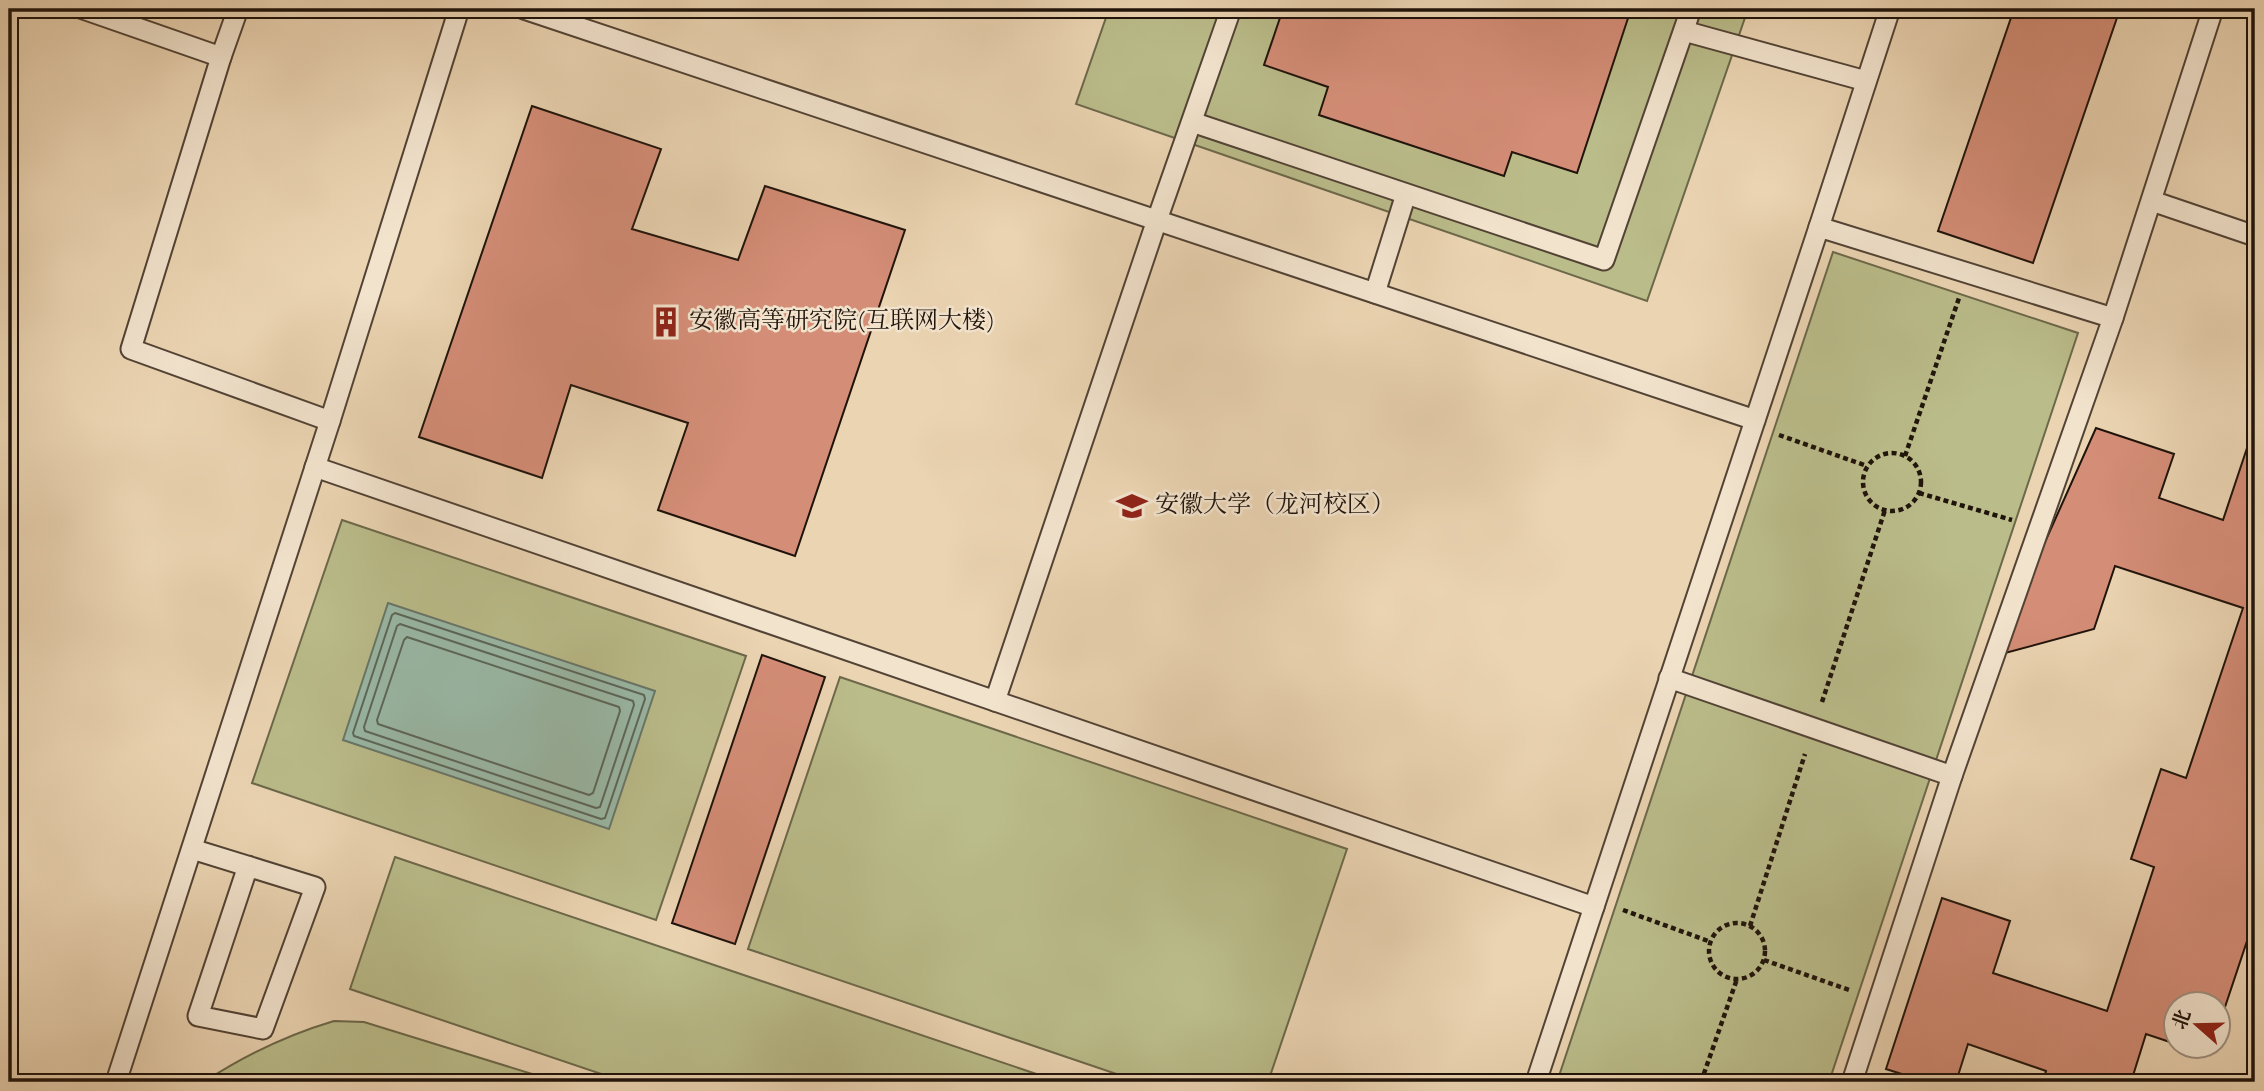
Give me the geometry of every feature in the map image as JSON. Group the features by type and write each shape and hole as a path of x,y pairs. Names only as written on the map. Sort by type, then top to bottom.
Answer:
{"lane":[{"path":"83,9 221,57"},
{"path":"237,9 131,349 330,421"},
{"path":"116,1082 330,421 459,9"},
{"path":"524,9 1375,293 1754,423"},
{"path":"995,701 1231,9"},
{"path":"1192,122 1604,260 1692,9"},
{"path":"1536,1082 1890,9"},
{"path":"1852,1082 1952,776 2113,318 2213,9"},
{"path":"1684,31 1866,81"},
{"path":"1375,293 1406,194"},
{"path":"2152,201 2255,236"},
{"path":"1819,227 2113,318"},
{"path":"314,467 1595,904"},
{"path":"1669,678 1952,776"},
{"path":"192,849 315,887 263,1029 198,1016 247,866"}],"path":[{"path":"1905,456 1968,273"},
{"path":"1754,423 1867,466"},
{"path":"1888,452 1905,456 1918,468 1921,476 1919,493 1909,506 1893,511 1885,510 1869,500 1865,493 1864,475 1867,466 1888,452"},
{"path":"1919,493 2038,527"},
{"path":"1750,926 1885,510"},
{"path":"1595,904 1711,942"},
{"path":"1732,924 1750,926 1763,941 1764,960 1753,974 1737,979 1720,974 1710,960 1711,942 1723,927 1732,924"},
{"path":"1764,960 1880,1001"},
{"path":"1700,1082 1737,979"}],"green space":[{"path":"1109,9 1748,9 1647,301 1076,104"},
{"path":"1833,252 2078,333 1829,1082 1557,1082"},
{"path":"342,520 746,656 656,920 252,783"},
{"path":"840,677 1347,849 1268,1082 1140,1082 748,949"},
{"path":"395,857 1060,1082 625,1082 350,989"},
{"path":"334,1021 364,1022 558,1082 204,1082 267,1047"}],"water":[{"path":"388,603 655,691 609,829 343,740"}],"building":[{"path":"1283,9 1631,9 1577,173 1512,152 1504,176 1319,115 1328,87 1264,65"},
{"path":"2014,9 2120,9 2033,263 1938,231"},
{"name":"安徽高等研究院(互联网大楼)","path":"532,106 661,149 632,229 738,260 765,186 905,230 795,556 658,510 688,423 571,385 542,478 419,437"},
{"path":"2255,424 2255,917 2231,990 2162,990 2162,1039 2146,1034 2131,1082 2043,1082 2046,1071 1968,1044 1956,1082 1927,1082 1886,1069 1942,898 2010,921 1993,973 2107,1011 2154,867 2131,859 2161,769 2186,778 2243,608 2115,566 2094,629 1994,656 2096,428 2174,454 2159,498 2223,520"},
{"path":"762,655 825,677 735,944 672,923"}],"place":[{"name":"安徽高等研究院(互联网大楼)","path":"666,322"},
{"name":"安徽大学（龙河校区）","path":"1132,506"}]}
